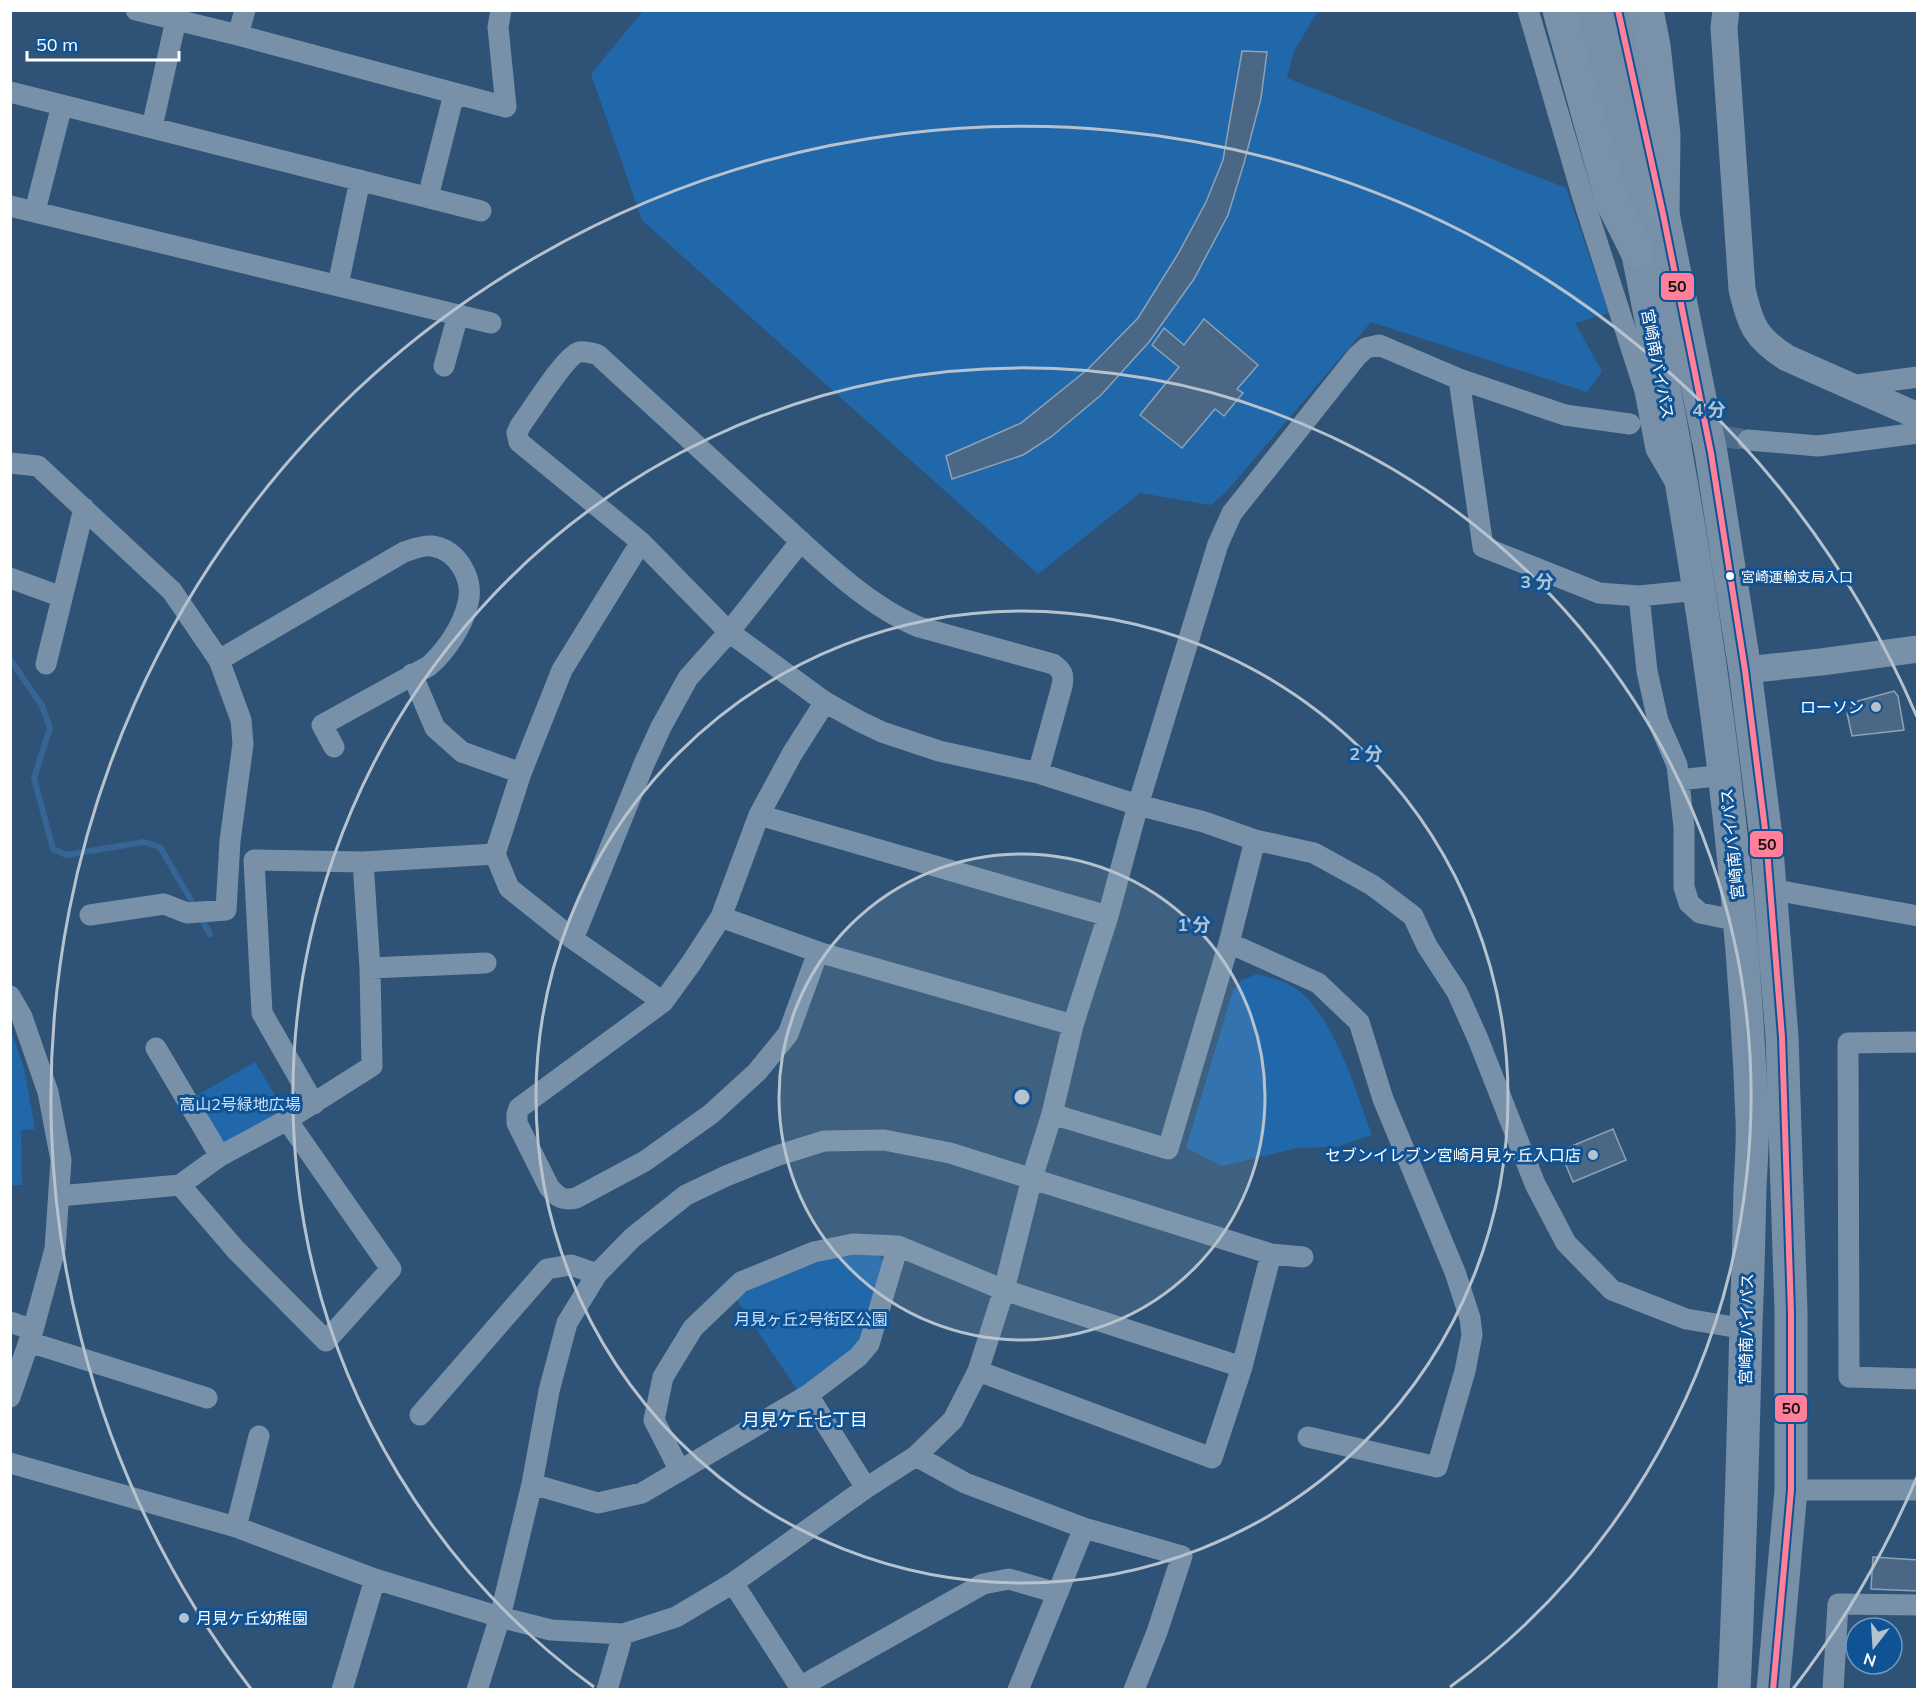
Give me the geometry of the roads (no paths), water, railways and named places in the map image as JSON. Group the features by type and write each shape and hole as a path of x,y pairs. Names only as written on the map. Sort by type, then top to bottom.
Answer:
{"highway":[{"path":"1558,10 1612,202 1637,252"},
{"name":"宮崎南バイパス","path":"1585,10 1637,252 1683,496 1699,590 1733,844 1745,983 1752,1125 1742,1541 1734,1689"},
{"name":"宮崎南バイパス","path":"1618,10 1663,214 1711,453 1745,670 1766,837 1783,1061 1791,1312 1791,1490 1773,1689"},
{"path":"1647,10 1654,46 1664,134 1663,214"}],"street":[{"path":"136,10 506,107 498,27 501,10"},
{"path":"238,35 245,10"},
{"path":"1528,10 1583,198 1645,391 1656,449 1683,496"},
{"path":"1726,10 1724,27 1742,289 1749,320 1768,346 1787,358 1917,416"},
{"path":"152,127 176,20"},
{"path":"10,92 481,211"},
{"path":"428,197 454,93"},
{"path":"35,212 62,105"},
{"path":"338,285 360,180"},
{"path":"10,206 491,323"},
{"path":"444,366 458,315"},
{"path":"10,1463 236,1527 375,1579 551,1630 623,1634 676,1617 733,1583 866,1488 916,1456 953,1420 978,1371 1004,1290 1032,1178 1052,1114 1073,1025 1108,916 1138,805 1218,544 1232,513 1357,357 1366,348 1379,345 1459,379 1565,415 1630,424"},
{"path":"1038,773 1062,687 1064,677 1062,671 1053,664 919,627 902,620 864,594 801,541 598,355 579,352 566,361 520,426 517,437 522,445 641,542 729,632 825,702 882,732 930,748 1038,773 1138,805 1204,822 1255,840 1314,853 1372,885 1413,916 1427,946 1461,1002 1478,1039 1535,1184 1566,1243 1612,1290 1686,1319 1746,1329"},
{"path":"1850,386 1917,377"},
{"path":"1459,379 1483,547 1599,593 1639,596 1699,590"},
{"path":"1748,440 1818,446 1917,433"},
{"path":"10,463 38,466 172,591 219,660 241,720 243,744 230,841 226,910 187,913 164,904 90,915"},
{"path":"46,664 84,508"},
{"path":"573,939 661,728 688,678 729,632 801,541"},
{"path":"641,542 562,670 520,773 495,854 509,888 573,939 663,1002"},
{"path":"219,660 404,552 430,546 440,548 457,560 465,570 470,594 465,614 440,656 429,666 322,725 334,747"},
{"path":"10,578 62,597"},
{"path":"1639,596 1647,671 1658,721 1677,765 1684,827 1684,887 1689,903 1700,913 1739,921"},
{"path":"1745,670 1917,649"},
{"path":"412,674 435,728 462,752 520,773"},
{"path":"818,952 788,1035 757,1072 711,1114 645,1161 576,1198 565,1200 557,1196 549,1187 517,1123 519,1108 663,1002 721,917 759,815 792,754 825,702"},
{"path":"1679,780 1724,775"},
{"path":"759,815 1108,916"},
{"path":"1052,1114 1168,1149 1229,943 1255,840"},
{"path":"314,1104 262,1013 254,860 363,862 495,854"},
{"path":"59,1196 180,1185 220,1156 314,1104 372,1066 370,968 363,862"},
{"path":"1770,889 1917,916"},
{"path":"721,917 818,952 1073,1025"},
{"path":"1229,943 1318,983 1359,1022 1383,1099 1455,1272 1470,1318 1472,1335 1465,1371 1437,1467 1308,1437"},
{"path":"370,968 486,963"},
{"path":"10,996 22,1017 48,1092 61,1160 55,1249 31,1336 10,1397"},
{"path":"1917,1042 1848,1043 1849,1377 1917,1379"},
{"path":"156,1048 220,1156"},
{"path":"180,1185 236,1250 326,1341 391,1269 286,1120"},
{"path":"477,1689 500,1617 532,1484 549,1391 567,1323 597,1274 632,1238 686,1195 766,1160 824,1140 884,1140 950,1153 1271,1254 1303,1257"},
{"path":"680,1471 654,1420 663,1377 693,1328 741,1282 814,1252 853,1244 898,1246 1004,1290 1242,1367"},
{"path":"532,1484 598,1503 642,1493 808,1395 858,1357 868,1344 898,1246"},
{"path":"978,1371 1212,1458 1242,1367 1271,1254"},
{"path":"420,1415 547,1269 572,1265 597,1274"},
{"path":"10,1322 31,1336 207,1398"},
{"path":"808,1395 866,1488"},
{"path":"236,1527 259,1436"},
{"path":"916,1456 965,1484 1083,1528 1182,1556 1157,1632 1134,1689"},
{"path":"1791,1490 1917,1490"},
{"path":"1018,1689 1083,1528"},
{"path":"342,1689 375,1579"},
{"path":"733,1583 800,1687 983,1584 1009,1579 1057,1593"},
{"path":"1833,1689 1838,1604 1917,1605"},
{"path":"607,1689 623,1634"}],"waterway":[{"path":"10,659 42,706 50,728 34,778 53,849 66,855 144,842 160,847 195,907"},
{"path":"200,916 210,934"}],"tunnel":[{"path":"1660,428 1748,440"}],"place":[{"name":"宮崎運輸支局入口","path":"1730,576"},
{"name":"ローソン","path":"1876,707"},
{"name":"セブンイレブン宮崎月見ヶ丘入口店","path":"1593,1155"},
{"name":"月見ケ丘幼稚園","path":"184,1618"}],"district":[{"name":"月見ケ丘七丁目","path":"805,1420"}],"park label":[{"name":"高山2号緑地広場","path":"240,1104"},
{"name":"月見ヶ丘2号街区公園","path":"811,1319"}]}
